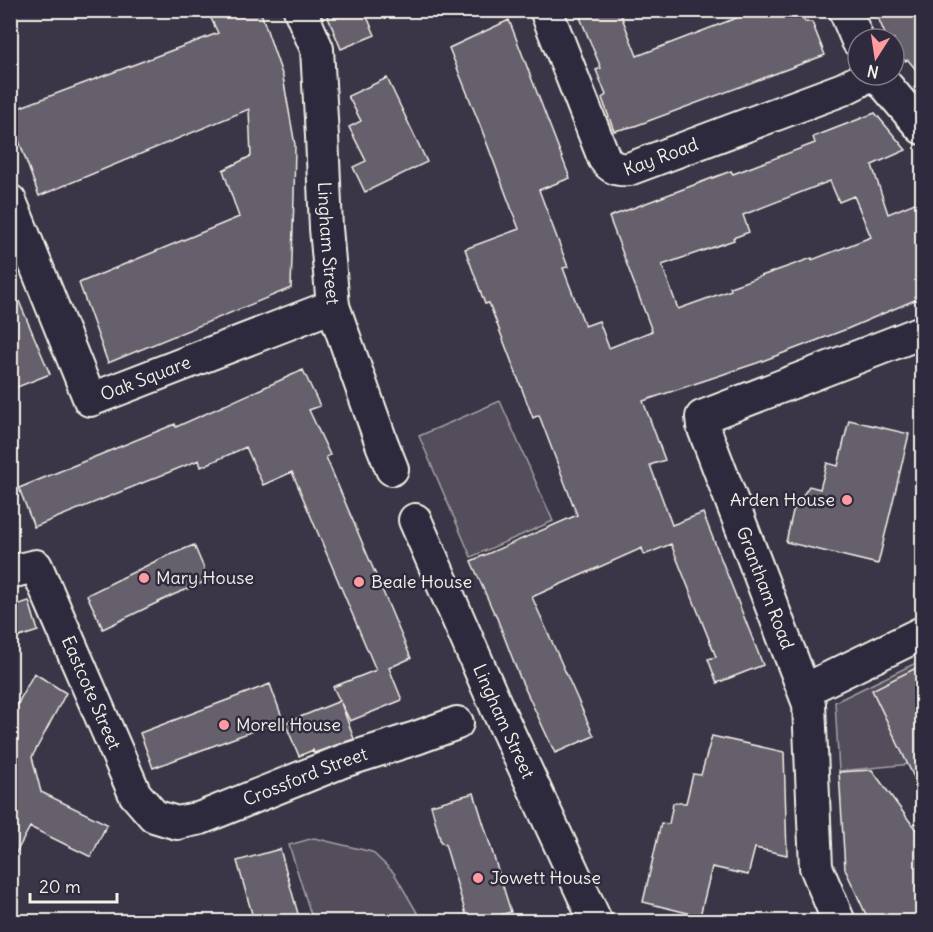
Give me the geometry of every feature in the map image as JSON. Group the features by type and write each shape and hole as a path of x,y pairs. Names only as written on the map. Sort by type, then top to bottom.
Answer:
{"street":[{"name":"Lingham Street","path":"300,10 316,49 326,228 333,306 392,469"},
{"name":"Kay Road","path":"546,10 604,158 610,166 618,170 629,169 846,87"},
{"path":"844,10 852,27"},
{"path":"887,87 922,128"},
{"name":"Oak Square","path":"10,201 90,400 333,306"},
{"name":"Grantham Road","path":"839,921 816,867 809,704 703,426 702,417 922,332"},
{"name":"Lingham Street","path":"415,520 497,708 596,921"},
{"name":"Eastcote Street","path":"23,569 135,794 154,816"},
{"path":"804,690 922,633"},
{"name":"Crossford Street","path":"154,816 177,823 201,818 343,761 416,738 497,708"}],"shaded area":[{"path":"500,401 553,521 471,557 419,436"},
{"path":"922,660 922,763 839,771 835,702"},
{"path":"314,838 372,852 394,873 422,921 313,921 289,845"}],"building":[{"path":"207,10 260,10 283,77 295,145 291,288 108,363 79,283 239,217 223,170 251,156 249,109 39,196 10,111 218,33"},
{"path":"325,10 364,10 375,35 341,49"},
{"path":"577,10 619,10 637,56 757,10 800,10 805,22 812,22 825,55 635,126 614,131 602,98 606,95 596,70 601,68"},
{"path":"875,10 922,10 922,77 908,60 906,61 906,27 882,27"},
{"path":"509,20 570,178 539,190 568,267 563,268 585,326 599,321 609,348 652,331 609,217 731,171 733,174 815,143 813,137 875,113 906,150 872,165 888,214 922,200 922,297 847,329 757,363 643,401 665,460 650,465 672,525 703,513 763,665 717,683 708,659 716,657 671,544 644,555 642,548 532,597 594,736 555,753 520,678 495,613 471,561 577,515 539,415 533,418 489,303 485,304 465,249 519,229 449,48","holes":["830,181 839,202 854,196 871,237 812,260 812,258 730,287 731,290 678,309 662,265 734,240 733,238 749,232 743,215"]},
{"path":"387,78 427,162 365,192 353,167 366,161 349,127 361,121 348,96"},
{"path":"10,280 50,374 10,390"},
{"path":"303,370 320,406 309,410 330,455 326,457 411,658 389,668 402,700 350,721 341,703 354,739 299,756 285,723 340,701 333,687 376,670 292,472 263,485 246,447 201,467 199,460 34,527 19,488 175,424 176,427"},
{"name":"Arden House","path":"849,420 909,434 878,564 786,542 793,511 809,486 820,489 827,463 838,466"},
{"name":"Mary House","path":"194,545 209,580 103,629 87,595"},
{"path":"29,601 38,631 10,640 10,607"},
{"path":"922,665 922,794 872,690"},
{"path":"34,673 66,693 32,757 41,792 107,824 91,857 30,827 10,864 10,708 16,707"},
{"name":"Morell House","path":"270,684 283,720 153,768 140,733"},
{"path":"712,736 784,752 787,855 755,848 748,875 712,867 700,916 643,902 661,823 669,824 673,803 686,803 693,774 701,775"},
{"path":"872,770 922,838 922,921 869,921 845,869 839,772"},
{"name":"Jowett House","path":"474,793 511,912 477,921 468,921 445,844 441,843 431,805"},
{"path":"280,849 300,921 254,921 237,861"}],"place":[{"name":"Arden House","path":"847,500"},
{"name":"Mary House","path":"144,578"},
{"name":"Beale House","path":"359,582"},
{"name":"Morell House","path":"224,725"},
{"name":"Jowett House","path":"478,878"}]}
